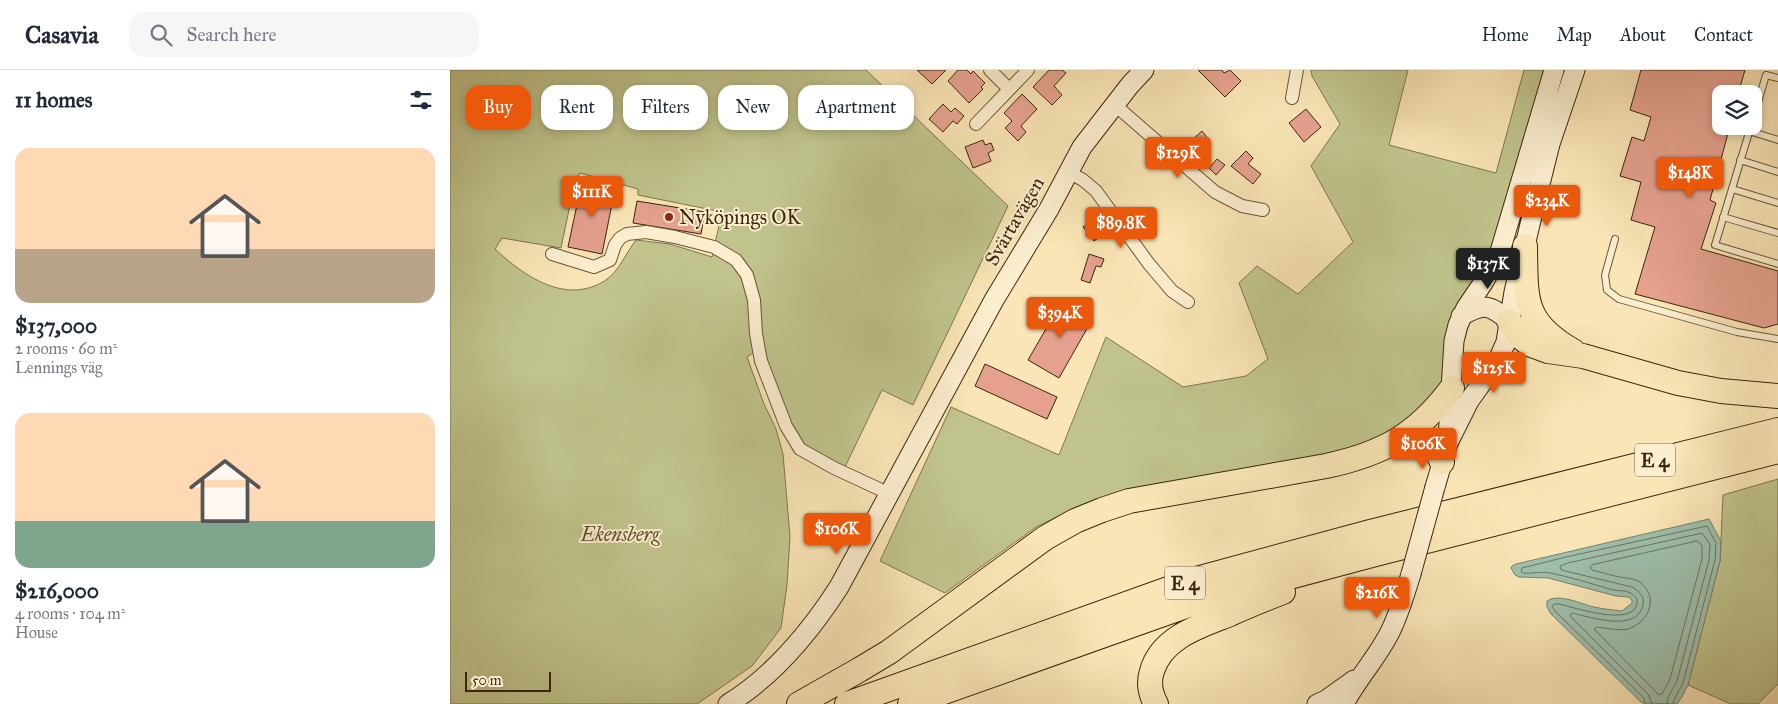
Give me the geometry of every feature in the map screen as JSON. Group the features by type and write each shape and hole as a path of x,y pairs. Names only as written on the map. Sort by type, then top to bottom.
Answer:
{"highway":[{"path":"1525,246 1526,285 1530,310 1541,328 1561,344 1583,356"},
{"path":"1509,321 1519,336 1529,344 1548,351 1583,356 1678,383 1729,392 1778,396"},
{"path":"799,704 889,652 1046,538 1076,522 1102,510 1129,501 1354,460 1374,453 1400,439 1435,410 1452,388"},
{"name":"E 4","path":"847,704 1196,580 1370,532 1778,430"},
{"path":"1400,439 1420,439 1445,453"},
{"name":"E 4","path":"910,704 1203,600 1778,451"},
{"path":"1156,704 1150,689 1149,680 1153,665 1163,650 1181,635 1376,554"}],"main road":[{"name":"Svärtavägen","path":"728,704 765,676 798,644 820,617 839,587 994,300 1049,209 1082,147 1144,70"},
{"path":"1445,453 1452,388 1454,341 1461,316 1474,294 1483,284 1499,255 1522,184 1554,70"},
{"path":"1344,704 1390,634 1411,574 1445,453 1469,400 1498,360 1506,342 1525,246 1550,144 1575,70"},
{"path":"1461,316 1477,307 1486,307 1499,312 1509,321"},
{"path":"1357,704 1356,697 1388,652 1396,635 1400,609"},
{"path":"1317,704 1342,689 1363,673"}],"street":[{"path":"990,70 1010,89"},
{"path":"976,124 1028,70"},
{"path":"1292,98 1297,70"},
{"path":"1115,105 1215,192 1242,206 1264,210"},
{"path":"1068,172 1083,180 1096,192 1149,264 1172,291 1188,302"},
{"path":"552,254 594,267 610,260 615,245 620,238 627,234 646,232 714,247 736,260 746,275 754,300 756,334 761,361 786,426 800,449 834,468 890,494"}],"lane":[{"path":"1762,89 1766,75 1778,78"},
{"path":"1762,134 1778,140"},
{"path":"1748,135 1715,245 1778,264"},
{"path":"1740,160 1778,172"},
{"path":"1732,189 1778,203"},
{"path":"1723,217 1778,233"},
{"path":"1616,239 1605,276 1607,290 1619,299 1737,332 1778,339"}],"green space":[{"name":"Ekensberg","path":"450,70 866,70 882,85 798,85 798,130 914,130 914,116 1008,206 913,405 882,390 843,471 800,449 758,350 747,357 764,404 776,429 783,454 790,537 787,585 781,628 752,666 697,704 450,704","holes":["580,173 638,189 638,195 722,212 712,257 670,244 636,240 611,276 591,287 576,290 561,289 532,278 495,249 502,238 561,248 575,181"]},
{"path":"1311,70 1408,70 1389,145 1496,173 1524,70 1544,70 1458,361 1420,412 1382,437 1328,455 1122,491 1086,503 1036,527 945,593 880,561 951,407 1059,455 1106,337 1183,387 1246,376 1268,359 1239,283 1257,266 1298,294 1353,242 1311,166 1340,124 1312,76"},
{"path":"1778,479 1778,684 1758,704 1731,704 1688,685 1720,561 1723,495"}],"water":[{"path":"1709,519 1721,541 1720,561 1688,685 1677,704 1642,703 1551,614 1547,607 1547,601 1558,598 1597,608 1622,611 1632,603 1632,600 1628,597 1616,596 1548,578 1519,577 1515,575 1511,568 1516,564"}],"building":[{"path":"917,70 946,70 932,84"},
{"path":"958,70 967,70 971,74 973,71 985,83 981,87 983,89 969,103 948,81"},
{"path":"1049,70 1062,70 1066,73 1054,86 1062,95 1052,105 1033,87"},
{"path":"1198,70 1222,70 1224,73 1230,70 1241,81 1225,97"},
{"path":"1641,70 1745,70 1741,85 1712,85 1712,135 1728,135 1710,200 1716,203 1701,249 1778,271 1778,324 1764,328 1635,294 1655,227 1631,220 1641,182 1620,176 1632,137 1644,141 1651,117 1630,110"},
{"path":"1022,94 1037,109 1021,126 1026,132 1018,141 1005,128 1012,121 1004,113"},
{"path":"943,104 951,112 955,108 964,116 957,124 953,121 943,132 929,119"},
{"path":"1306,109 1321,127 1304,142 1289,123"},
{"path":"1202,131 1209,140 1198,150 1190,142"},
{"path":"1170,139 1186,151 1182,157 1166,145"},
{"path":"983,140 985,145 991,143 994,150 988,153 991,161 973,168 965,147"},
{"path":"1246,151 1253,158 1248,164 1261,174 1253,184 1231,166"},
{"path":"1217,159 1225,165 1216,175 1209,168"},
{"path":"582,181 615,189 602,254 568,247"},
{"name":"Nyköpings OK","path":"637,201 705,212 701,234 633,223"},
{"path":"1094,219 1105,233 1094,241 1083,227"},
{"path":"1089,254 1104,259 1101,267 1096,266 1090,283 1081,280"},
{"path":"1062,301 1093,318 1059,378 1028,360"},
{"path":"985,364 1057,397 1047,419 975,386"}],"place":[{"name":"Nyköpings OK","path":"669,217"}]}
